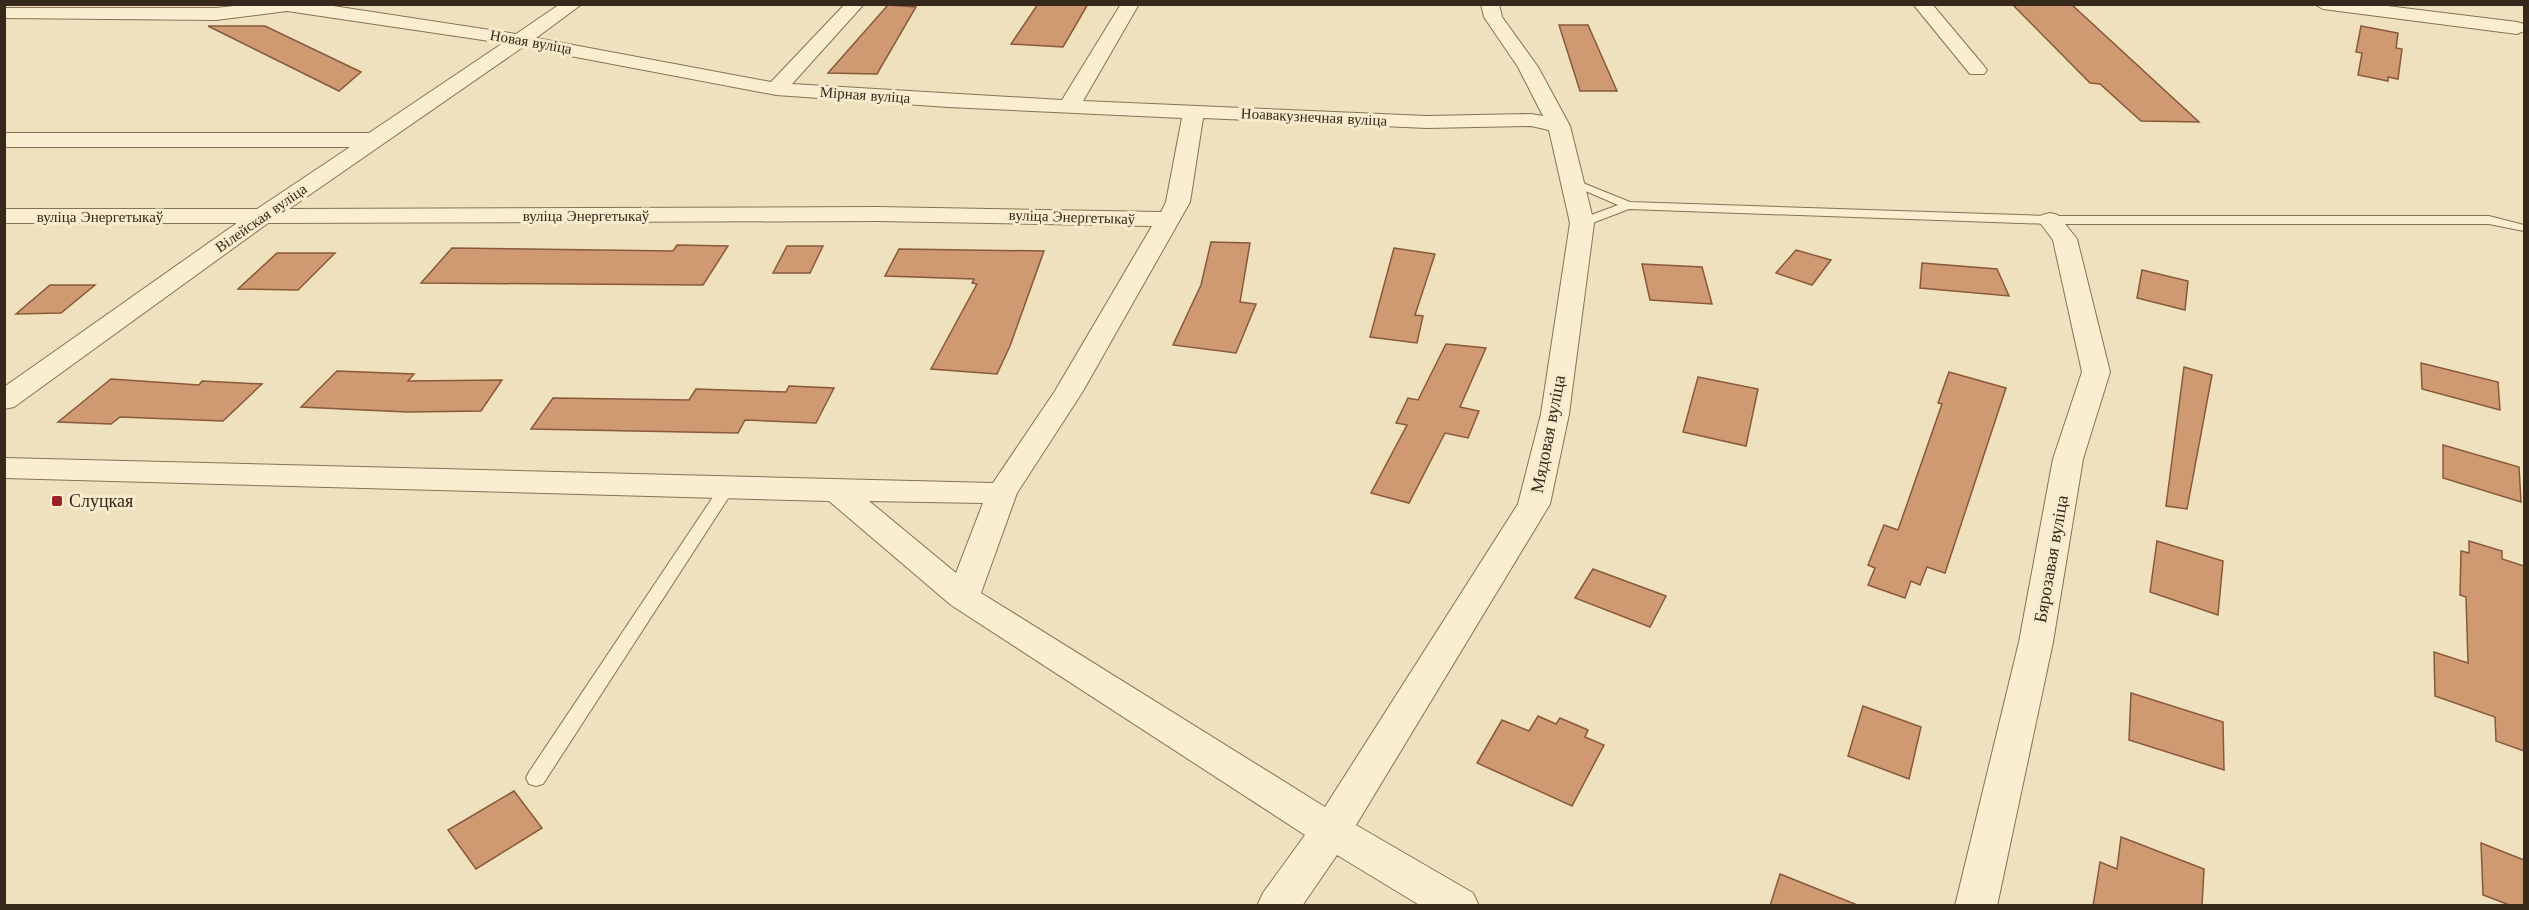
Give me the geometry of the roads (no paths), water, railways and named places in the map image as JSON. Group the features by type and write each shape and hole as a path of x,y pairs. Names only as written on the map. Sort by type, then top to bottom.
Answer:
{"street":[{"name":"Вілейская вуліца","path":"4,402 261,218 573,4"},
{"path":"776,89 855,4"},
{"path":"1069,106 1130,4"},
{"name":"Мядовая вуліца","path":"1278,906 1330,831 1534,504 1555,414 1582,222 1559,126 1528,67 1493,17 1490,4"},
{"path":"1922,4 1977,70"},
{"path":"2323,4 2521,28"},
{"path":"2476,4 2521,28"},
{"name":"Новая вуліца","path":"4,13 216,14 288,5 387,17 522,40 776,89"},
{"name":"Мірная вуліца","path":"776,89 1069,106"},
{"name":"Ноавакузнечная вуліца","path":"1069,106 1427,122 1531,120 1559,126"},
{"path":"963,597 1002,494 1069,391 1178,202 1194,111"},
{"path":"4,140 373,140"},
{"name":"вуліца Энергетыкаў","path":"4,216 261,218 968,214 1168,219"},
{"name":"Бярозавая вуліца","path":"1976,906 2036,642 2068,459 2096,372 2065,239 2050,220"},
{"path":"4,468 1002,494"},
{"path":"837,491 963,597 1330,831 1458,906"}],"lane":[{"path":"1573,183 1628,205 2050,220 2489,220 2524,228"},
{"path":"1582,222 1628,205"},
{"path":"536,778 728,486"}],"place":[{"name":"Слуцкая","path":"57,501"}]}
